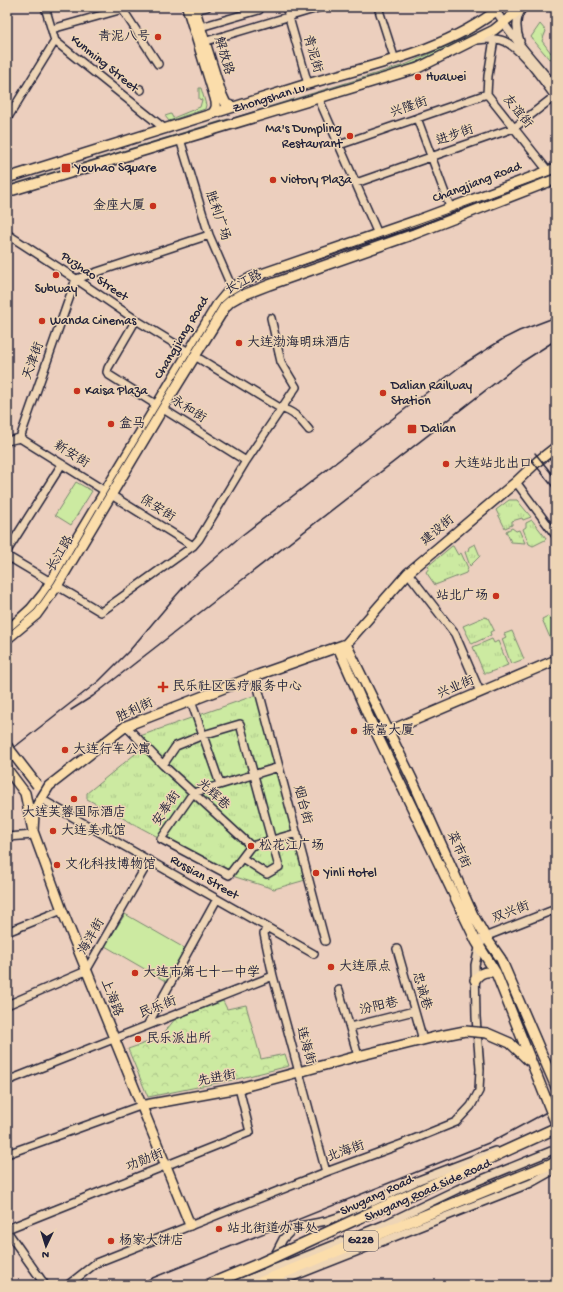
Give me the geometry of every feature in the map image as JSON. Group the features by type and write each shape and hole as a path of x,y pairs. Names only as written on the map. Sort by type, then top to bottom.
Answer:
{"highway":[{"name":"Shugang Road","path":"208,1285 279,1255 556,1128"},
{"name":"G228","path":"254,1285 556,1162"}],"main road":[{"name":"Zhongshan Lu","path":"8,192 418,68 494,30 523,7"},
{"path":"192,8 217,104 216,110 212,114"},
{"name":"Zhongshan Lu","path":"8,178 308,84 395,60 466,30 497,8"},
{"name":"解放路","path":"201,43 224,102 234,107"},
{"name":"Changjiang Road","path":"7,639 36,615 232,288 250,278 378,234 552,169"},
{"name":"长江路","path":"221,306 241,296 301,273 414,234 556,179"},
{"name":"建设街","path":"341,648 408,573 556,447"},
{"name":"Changjiang Road","path":"7,631 31,609 54,584"},
{"path":"341,648 370,720 478,945 496,973 556,1124"},
{"name":"胜利街","path":"42,798 49,786 128,728 256,678 341,648"},
{"name":"菜市街","path":"341,648 389,731 473,916 501,959 556,1087"},
{"name":"兴业街","path":"389,731 556,660"},
{"path":"370,720 381,732 389,731"},
{"name":"胜利街","path":"42,798 128,728"},
{"path":"7,746 37,786 42,789 49,786"},
{"path":"7,769 25,793 42,798 34,814 33,833"},
{"name":"上海路","path":"25,793 33,833 62,910 140,1106 190,1225"},
{"path":"475,980 478,975 482,973 491,971 496,973"},
{"name":"先进街","path":"140,1106 239,1088 358,1056 465,1031 487,1033 510,1043 526,1056 534,1068"}],"street":[{"name":"Kunming Street","path":"45,7 56,41 165,129"},
{"path":"52,29 121,8 130,7"},
{"path":"192,8 207,7"},
{"path":"197,28 259,10 258,7"},
{"name":"青泥街","path":"286,7 308,84"},
{"path":"201,43 321,7"},
{"path":"378,7 395,60"},
{"path":"523,7 518,17 517,26 518,36 524,49"},
{"path":"121,8 158,64"},
{"path":"497,8 504,23 556,88"},
{"path":"472,40 494,39 507,42 517,50 555,97"},
{"name":"友谊街","path":"494,39 488,76 487,94 514,128 552,169"},
{"path":"7,120 56,41"},
{"name":"兴隆街","path":"339,145 487,94"},
{"path":"318,97 378,234"},
{"name":"进步街","path":"356,183 514,128 555,97"},
{"path":"417,118 450,207"},
{"name":"胜利广场","path":"180,140 209,234 232,288 241,296"},
{"name":"Puzhao Street","path":"7,234 136,320 280,408 290,410 309,430"},
{"path":"76,279 209,234"},
{"name":"天津街","path":"20,438 76,279"},
{"path":"7,556 101,612 193,546 199,539 280,408 296,387 281,362 271,318"},
{"name":"永和街","path":"136,320 107,372 112,377 246,461"},
{"path":"7,441 20,438"},
{"name":"新安街","path":"20,438 108,493"},
{"path":"7,551 62,464"},
{"path":"516,482 556,536"},
{"name":"保安街","path":"108,493 193,546"},
{"path":"408,573 455,634 480,692"},
{"name":"烟台街","path":"256,678 326,943"},
{"path":"192,703 220,784"},
{"path":"163,765 176,746 203,735 240,724 253,774 271,840 279,867 267,874 242,858 251,846 271,840 297,833"},
{"name":"光辉巷","path":"128,728 192,793 251,846"},
{"path":"192,793 279,767"},
{"name":"安奉街","path":"192,793 161,839 229,875 242,858"},
{"name":"Russian Street","path":"42,798 149,861 314,954"},
{"path":"7,837 33,833"},
{"name":"海洋街","path":"7,1005 86,971 149,861"},
{"path":"148,1024 217,899"},
{"name":"双兴街","path":"485,936 556,909"},
{"path":"7,932 62,910"},
{"name":"连海街","path":"266,927 264,934 273,976 326,1172"},
{"name":"北海街","path":"68,1285 96,1263 456,1122 471,1106 479,1091 480,1069 476,1017 475,965 478,945 485,936"},
{"name":"忠诚巷","path":"397,949 423,1040"},
{"name":"民乐街","path":"7,1081 148,1024 273,976"},
{"path":"339,990 358,1056"},
{"name":"汾阳巷","path":"350,1027 414,1012"},
{"name":"功勋街","path":"7,1230 250,1132 239,1088"},
{"name":"先进街","path":"7,1154 140,1106"},
{"name":"Shugang Road Side Road","path":"266,1272 283,1239 291,1231 300,1226 326,1221 347,1214 442,1171 540,1135"},
{"name":"Shugang Road Side Road","path":"234,1285 383,1225 458,1189 556,1149"},
{"name":"Shugang Road Side Road","path":"272,1285 531,1183 556,1169"},
{"path":"7,1230 45,1285"}],"green space":[{"path":"540,24 546,31 542,41 551,53 556,53 556,58 549,59 531,37"},
{"path":"491,26 492,27 408,66 233,120 233,118 407,64"},
{"path":"199,88 201,88 206,105 205,109 169,121 165,116 171,114 173,118 200,107 202,100 199,99"},
{"path":"228,119 201,129 7,188 7,186"},
{"path":"76,482 92,491 71,525 55,515"},
{"path":"509,500 517,500 531,517 523,520 522,518 512,521 512,525 505,528 496,510"},
{"path":"532,520 546,538 533,546 529,544 523,529 526,527 526,523"},
{"path":"512,528 516,531 519,530 525,543 511,542 506,531"},
{"path":"475,544 480,556 470,566 465,552 468,551 469,547"},
{"path":"452,546 458,555 461,553 468,568 466,573 435,585 426,572 429,568 428,566"},
{"path":"548,616 551,620 556,619 556,646 554,647 542,619"},
{"path":"484,617 488,618 494,630 490,632 491,635 472,644 463,626"},
{"path":"512,631 524,659 511,664 502,639 506,637 504,634"},
{"path":"492,639 494,643 498,641 508,665 488,673 484,673 473,647"},
{"path":"256,695 279,767 309,879 274,889 229,875 87,799 87,793 145,746 140,736"},
{"path":"125,914 186,949 167,982 105,946"},
{"path":"223,1001 227,1009 246,1005 261,1059 285,1054 289,1066 237,1079 148,1097 128,1049 160,1038 175,1019"}],"tram line":[{"path":"7,634 35,610 54,583 221,303 230,295 247,285 556,173"}],"railway":[{"path":"7,753 99,681 130,650 190,580 241,536 462,365 503,339 519,331 556,317"},
{"path":"71,710 93,696 522,362 556,340"},
{"path":"535,453 556,479"},
{"path":"530,458 556,491"},
{"path":"135,1285 491,1142 556,1107"}],"place":[{"name":"青泥八号","path":"158,37"},
{"name":"Huawei","path":"418,77"},
{"name":"Ma's Dumpling Restaurant","path":"350,136"},
{"name":"Youhao Square","path":"66,168"},
{"name":"Victory Plaza","path":"273,180"},
{"name":"金座大厦","path":"153,206"},
{"name":"Subway","path":"56,275"},
{"name":"Wanda Cinemas","path":"42,321"},
{"name":"大连渤海明珠酒店","path":"239,343"},
{"name":"Kaisa Plaza","path":"77,391"},
{"name":"Dalian Railway Station","path":"383,393"},
{"name":"盒马","path":"111,424"},
{"name":"Dalian","path":"412,429"},
{"name":"大连站北出口","path":"446,464"},
{"name":"站北广场","path":"496,596"},
{"name":"民乐社区医疗服务中心","path":"163,687"},
{"name":"振富大厦","path":"354,731"},
{"name":"大连行车公寓","path":"65,750"},
{"name":"大连芙蓉国际酒店","path":"74,799"},
{"name":"大连美术馆","path":"53,831"},
{"name":"松花江广场","path":"251,846"},
{"name":"文化科技博物馆","path":"57,865"},
{"name":"Yinli Hotel","path":"316,873"},
{"name":"大连原点","path":"331,967"},
{"name":"大连市第七十一中学","path":"135,973"},
{"name":"民乐派出所","path":"138,1039"},
{"name":"站北街道办事处","path":"219,1229"},
{"name":"杨家大饼店","path":"111,1241"}]}
